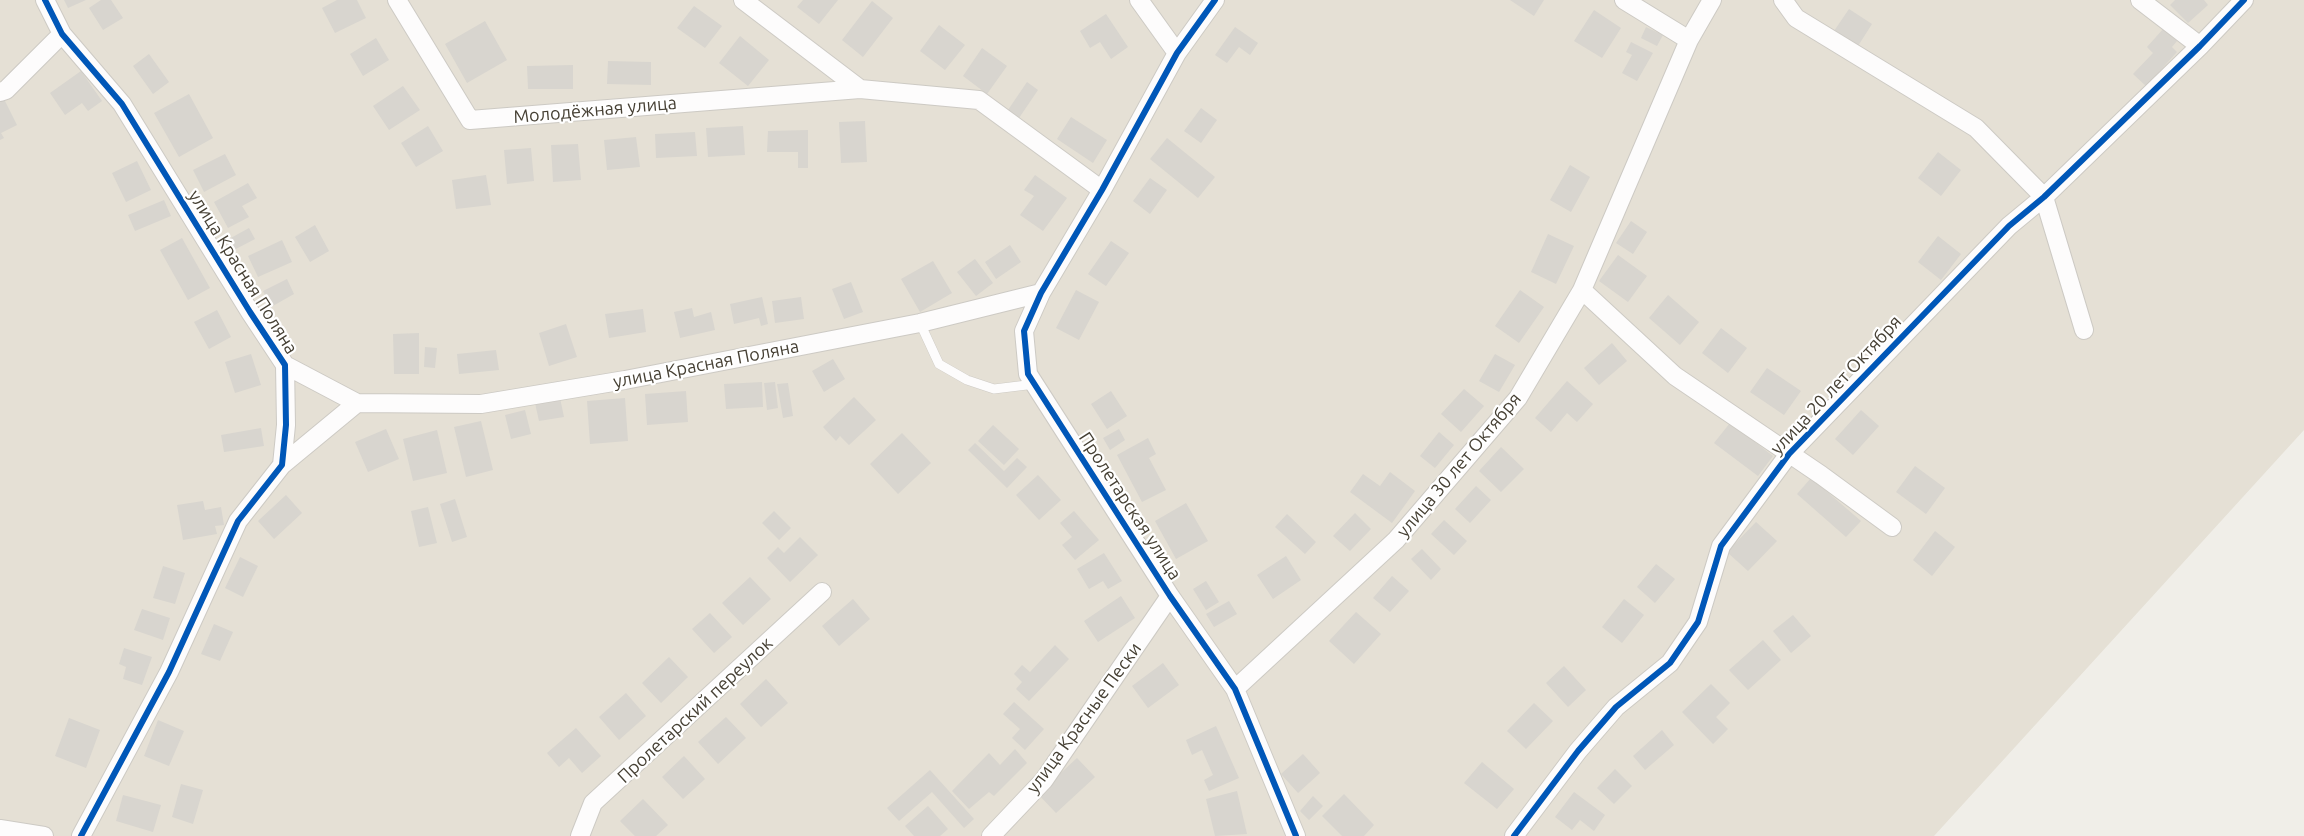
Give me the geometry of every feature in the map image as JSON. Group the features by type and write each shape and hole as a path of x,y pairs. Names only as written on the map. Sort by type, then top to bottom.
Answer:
{"street":[{"name":"улица Красная Поляна","path":"45,0 62,34 122,104 285,365 286,424 282,465"},
{"name":"Молодёжная улица","path":"397,0 470,120 860,89 979,100 1102,190"},
{"path":"743,0 860,89"},
{"path":"1139,0 1177,53"},
{"path":"1102,190 1177,53 1215,0"},
{"path":"1624,0 1689,40"},
{"name":"улица 30 лет Октября","path":"1235,689 1396,540 1518,398 1582,290 1689,40 1712,0"},
{"path":"1783,0 1796,18 1976,128 2044,196 2084,330"},
{"path":"2140,0 2200,46"},
{"name":"улица 20 лет Октября","path":"1514,836 1578,751 1616,707 1670,663 1698,622 1721,546 1789,454 2008,226 2044,196 2200,46 2244,0"},
{"path":"0,92 6,90 62,34"},
{"name":"Пролетарская улица","path":"1102,190 1041,293 1024,331 1029,374 1170,596 1235,689 1296,836"},
{"path":"1582,290 1675,376 1892,527"},
{"name":"улица Красная Поляна","path":"357,403 482,404 625,380 920,323 1041,293"},
{"path":"81,836 169,672 238,521 282,465 357,403 285,365"},
{"name":"Пролетарский переулок","path":"580,836 593,803 822,592"},
{"name":"улица Красные Пески","path":"992,836 1044,780 1170,596"},
{"path":"0,829 44,836"}],"lane":[{"path":"920,323 939,364 967,380 994,389 1035,384"}],"shaded area":[{"path":"0,0 2304,0 2304,430 1934,836 0,836"}],"building":[{"path":"64,0 86,0 68,8"},
{"path":"101,0 111,0 123,18 103,30 89,8"},
{"path":"337,0 357,0 366,18 335,33 322,8"},
{"path":"803,0 838,0 819,24 797,7"},
{"path":"1510,0 1544,0 1534,16"},
{"path":"2175,0 2204,0 2208,5 2188,23 2170,5"},
{"path":"872,1 893,18 863,57 842,40"},
{"path":"694,6 722,26 705,48 677,28"},
{"path":"1849,9 1872,24 1858,46 1834,31"},
{"path":"1594,10 1621,28 1602,58 1574,41"},
{"path":"1106,14 1128,47 1111,59 1100,42 1090,48 1080,31"},
{"path":"485,21 507,60 467,83 445,44"},
{"path":"939,25 965,45 945,70 920,51"},
{"path":"1235,27 1258,43 1250,55 1239,47 1227,63 1215,55"},
{"path":"1646,27 1663,35 1657,46 1641,38"},
{"path":"2164,28 2177,41 2172,47 2177,52 2146,86 2133,74 2153,53 2147,47"},
{"path":"740,36 769,60 748,86 719,63"},
{"path":"376,38 389,60 363,76 350,54"},
{"path":"1631,42 1653,53 1637,81 1622,73 1632,55 1626,52"},
{"path":"982,48 1007,66 987,94 963,76"},
{"path":"149,54 169,82 153,94 133,66"},
{"path":"608,61 651,62 651,85 607,84"},
{"path":"573,65 573,89 528,89 527,66"},
{"path":"81,71 102,101 88,111 82,103 65,115 50,93"},
{"path":"1027,82 1038,90 1019,118 1008,110"},
{"path":"403,86 420,110 389,130 373,106"},
{"path":"189,94 213,138 179,157 154,113"},
{"path":"4,99 17,125 1,133 4,138 0,140 0,101"},
{"path":"1201,108 1217,120 1201,143 1184,131"},
{"path":"1071,117 1107,140 1093,163 1057,139"},
{"path":"865,121 867,162 841,163 839,122"},
{"path":"428,126 443,151 416,167 401,143"},
{"path":"743,126 745,155 708,157 706,128"},
{"path":"808,130 808,168 798,168 798,152 767,152 768,131"},
{"path":"695,132 697,156 656,158 655,134"},
{"path":"636,137 640,167 607,170 604,140"},
{"path":"1167,138 1215,177 1198,198 1150,159"},
{"path":"578,144 581,180 553,182 551,145"},
{"path":"531,148 534,181 507,184 504,150"},
{"path":"1938,152 1961,170 1941,196 1918,178"},
{"path":"225,154 236,175 204,192 193,170"},
{"path":"137,161 151,190 126,202 112,173"},
{"path":"1570,165 1590,177 1571,212 1550,200"},
{"path":"486,175 491,205 456,209 452,180"},
{"path":"1035,175 1067,198 1043,231 1020,215 1034,196 1024,190"},
{"path":"1150,178 1167,190 1150,214 1133,201"},
{"path":"248,183 257,198 242,206 249,217 228,228 214,202"},
{"path":"164,200 171,216 135,231 128,215"},
{"path":"1631,221 1647,232 1633,254 1616,243"},
{"path":"315,225 329,251 310,262 295,237"},
{"path":"249,228 255,239 234,250 229,239"},
{"path":"1548,234 1574,246 1556,284 1531,272"},
{"path":"1938,236 1961,254 1941,280 1918,262"},
{"path":"182,238 210,288 188,300 160,250"},
{"path":"282,240 292,262 258,277 248,256"},
{"path":"1111,241 1129,253 1106,286 1088,274"},
{"path":"1010,245 1021,262 996,279 985,262"},
{"path":"1618,255 1647,276 1628,302 1599,281"},
{"path":"975,259 993,283 976,296 957,272"},
{"path":"933,261 952,293 920,312 901,279"},
{"path":"287,279 294,294 271,307 263,291"},
{"path":"851,282 863,312 844,319 832,289"},
{"path":"1076,290 1099,302 1079,340 1056,328"},
{"path":"1520,290 1544,307 1519,343 1495,326"},
{"path":"1668,295 1699,322 1680,345 1649,318"},
{"path":"762,297 768,324 761,326 759,318 734,324 730,304"},
{"path":"801,297 804,319 775,323 772,301"},
{"path":"692,308 694,317 711,312 715,330 680,338 674,312"},
{"path":"643,309 646,332 609,338 605,314"},
{"path":"217,310 231,337 209,349 194,322"},
{"path":"566,324 577,357 549,366 539,333"},
{"path":"1721,328 1747,348 1728,373 1702,353"},
{"path":"419,333 419,374 394,374 393,334"},
{"path":"1612,343 1627,361 1599,385 1584,368"},
{"path":"425,347 437,348 435,368 424,367"},
{"path":"496,350 499,370 459,374 457,354"},
{"path":"251,354 261,385 235,393 225,362"},
{"path":"1495,354 1515,365 1499,392 1479,381"},
{"path":"833,359 845,379 824,392 812,371"},
{"path":"1767,368 1801,391 1784,415 1750,392"},
{"path":"1567,381 1593,404 1577,422 1567,413 1551,432 1535,418"},
{"path":"762,382 763,407 726,409 724,384"},
{"path":"775,382 778,408 767,410 764,383"},
{"path":"788,383 793,416 783,418 777,384"},
{"path":"1464,389 1484,406 1461,432 1441,414"},
{"path":"686,391 688,422 647,425 645,394"},
{"path":"1111,391 1127,416 1107,429 1091,404"},
{"path":"854,397 876,420 849,445 840,436 836,441 823,427"},
{"path":"560,398 564,417 539,421 535,403"},
{"path":"625,398 628,441 590,444 587,401"},
{"path":"525,410 531,434 511,439 505,415"},
{"path":"1861,410 1879,426 1853,455 1835,439"},
{"path":"481,421 493,470 466,477 454,427"},
{"path":"1730,423 1773,456 1758,476 1714,443"},
{"path":"993,425 1019,449 1004,465 978,441"},
{"path":"261,428 264,446 224,452 221,435"},
{"path":"386,429 399,459 368,472 355,442"},
{"path":"1119,429 1125,440 1110,450 1103,438"},
{"path":"437,430 447,473 413,481 403,439"},
{"path":"1439,432 1454,445 1435,468 1420,456"},
{"path":"902,433 931,463 898,494 870,464"},
{"path":"1148,438 1156,454 1149,458 1166,490 1142,502 1117,455"},
{"path":"975,443 1004,471 1017,458 1027,467 1007,488 968,450"},
{"path":"1501,447 1524,469 1501,492 1479,471"},
{"path":"1915,466 1945,488 1926,514 1896,492"},
{"path":"1390,472 1415,491 1392,523 1350,492 1363,474 1380,486"},
{"path":"1038,475 1061,500 1039,520 1016,495"},
{"path":"1811,478 1861,521 1846,537 1797,494"},
{"path":"1476,486 1491,500 1470,523 1455,509"},
{"path":"286,495 302,513 274,539 258,521"},
{"path":"455,499 467,537 452,542 440,504"},
{"path":"203,501 205,510 221,507 224,525 215,526 217,534 183,540 177,505"},
{"path":"1186,503 1208,541 1176,559 1155,521"},
{"path":"428,507 437,543 419,547 411,511"},
{"path":"774,511 791,528 779,540 762,523"},
{"path":"1074,511 1099,540 1075,560 1062,545 1072,537 1060,523"},
{"path":"1355,513 1371,529 1350,551 1333,536"},
{"path":"1287,514 1316,542 1305,554 1275,527"},
{"path":"1444,520 1467,541 1454,555 1431,534"},
{"path":"1756,522 1777,541 1748,571 1727,552"},
{"path":"1935,531 1955,547 1932,576 1913,560"},
{"path":"800,537 818,555 790,582 767,558 778,547 784,553"},
{"path":"1422,549 1441,569 1431,580 1411,559"},
{"path":"1104,553 1122,581 1108,589 1103,581 1089,589 1077,569"},
{"path":"1286,556 1301,580 1273,599 1257,575"},
{"path":"240,557 258,566 243,597 225,588"},
{"path":"1656,564 1675,579 1655,603 1637,587"},
{"path":"163,566 185,573 175,604 153,598"},
{"path":"1392,576 1409,591 1390,612 1373,598"},
{"path":"750,577 771,599 743,625 722,603"},
{"path":"1206,581 1219,602 1206,610 1193,589"},
{"path":"1121,596 1135,618 1098,642 1084,621"},
{"path":"853,599 870,619 839,646 822,626"},
{"path":"1624,599 1644,615 1622,643 1602,627"},
{"path":"1229,601 1237,614 1214,627 1206,614"},
{"path":"142,609 170,618 163,640 134,630"},
{"path":"1356,612 1381,634 1354,664 1329,641"},
{"path":"710,613 732,637 714,653 692,629"},
{"path":"1793,615 1811,636 1791,653 1773,631"},
{"path":"214,624 233,632 220,661 201,654"},
{"path":"1763,640 1781,660 1748,690 1729,670"},
{"path":"1055,645 1069,659 1029,701 1016,689 1022,682 1014,674 1022,665 1030,672"},
{"path":"124,648 152,657 142,685 123,679 126,667 119,664"},
{"path":"669,657 688,677 661,703 642,683"},
{"path":"1163,663 1179,685 1148,708 1132,686"},
{"path":"1564,666 1586,690 1568,707 1546,683"},
{"path":"766,679 788,703 761,727 740,704"},
{"path":"1711,684 1730,703 1716,717 1728,729 1713,744 1682,712"},
{"path":"626,693 646,716 619,740 599,717"},
{"path":"1014,702 1044,729 1025,750 1012,738 1020,729 1003,714"},
{"path":"1534,703 1553,721 1526,749 1507,731"},
{"path":"726,717 746,738 718,764 698,742"},
{"path":"69,718 100,730 86,768 55,756"},
{"path":"158,720 184,731 169,766 144,756"},
{"path":"1216,726 1239,778 1209,791 1204,780 1213,775 1202,750 1192,755 1186,740"},
{"path":"576,728 601,756 582,773 569,758 559,767 547,753"},
{"path":"1662,730 1674,745 1645,770 1633,756"},
{"path":"1015,749 1027,763 994,796 989,792 969,809 952,791 989,753 1000,765"},
{"path":"1303,754 1320,773 1298,793 1281,774"},
{"path":"684,756 705,779 683,799 662,777"},
{"path":"1077,758 1095,777 1056,813 1038,794"},
{"path":"1482,762 1514,789 1497,809 1464,783"},
{"path":"1615,769 1632,786 1614,804 1597,788"},
{"path":"930,770 974,819 964,828 932,792 899,821 887,808"},
{"path":"181,784 203,790 193,824 172,817"},
{"path":"1237,791 1247,834 1215,836 1206,799"},
{"path":"1574,792 1605,815 1594,831 1580,820 1572,830 1555,817"},
{"path":"1344,794 1374,825 1364,836 1342,836 1322,816"},
{"path":"123,795 161,805 153,832 116,821"},
{"path":"1313,796 1323,806 1309,820 1300,811"},
{"path":"643,799 668,825 656,836 635,836 620,821"},
{"path":"928,806 948,829 940,836 914,836 905,826"}],"cycle path":[{"path":"45,0 62,34 122,104 285,365 286,425 282,465 238,521 169,672 81,836"},
{"path":"1215,0 1177,53 1102,190 1041,293 1024,331 1028,374 1170,596 1235,689 1296,836"},
{"path":"1514,836 1578,751 1616,707 1670,663 1698,622 1721,546 1789,454 2009,226 2044,197 2200,46 2244,0"}]}
